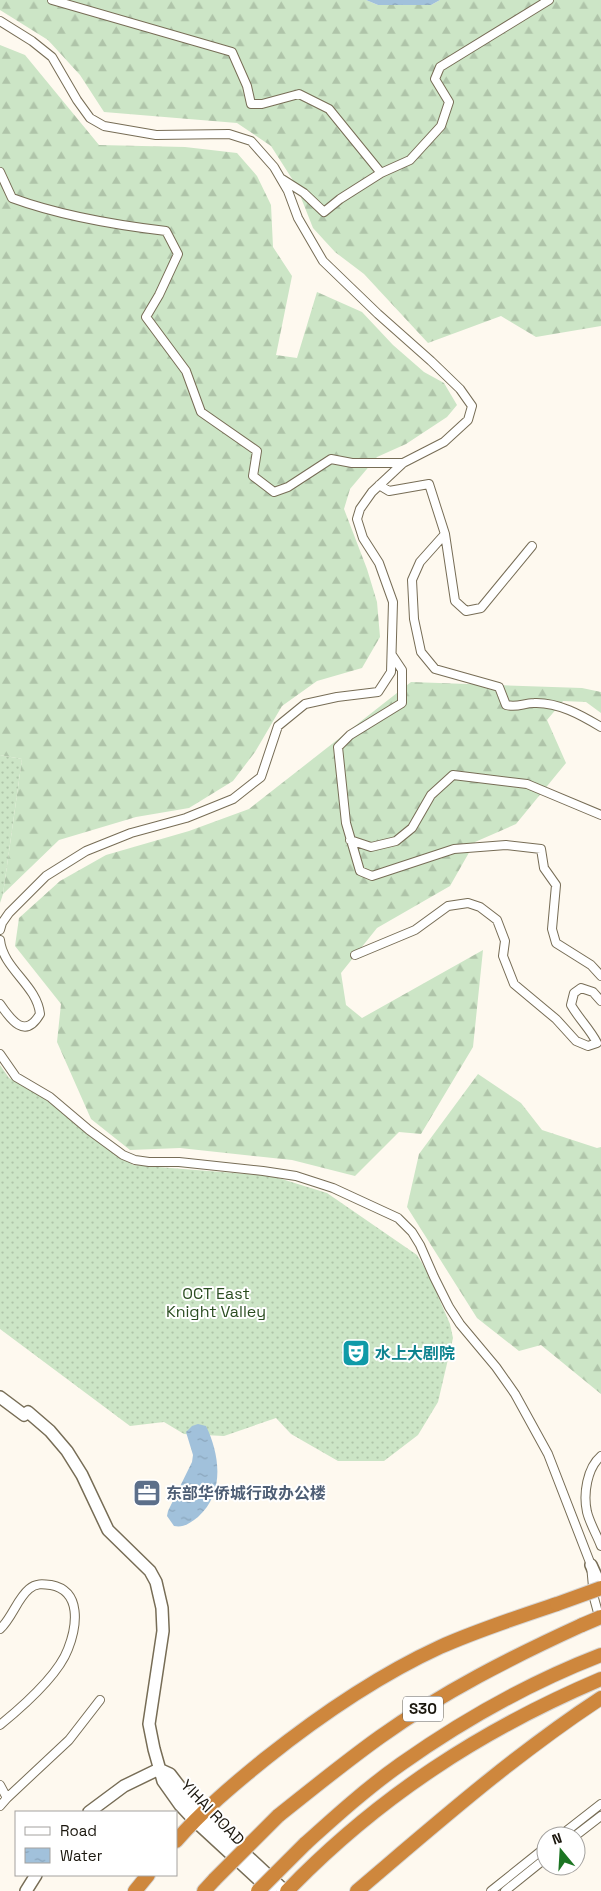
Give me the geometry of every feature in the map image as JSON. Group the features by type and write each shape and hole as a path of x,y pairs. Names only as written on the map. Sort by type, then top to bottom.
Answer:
{"highway":[{"path":"178,1840 198,1817 231,1786 339,1704 380,1679 446,1644 601,1588"},
{"name":"S30","path":"204,1891 278,1816 381,1736 432,1703 489,1670 601,1617"},
{"name":"S30","path":"258,1891 304,1844 380,1780 451,1731 505,1700 598,1656"},
{"path":"286,1891 375,1810 457,1753 526,1714 601,1679"},
{"path":"357,1891 512,1762 601,1698"},
{"path":"135,1891 147,1876"}],"street":[{"path":"52,0 232,52 248,86 250,104 262,104 299,94 329,109 381,173"},
{"path":"280,178 304,193 324,212 340,199 381,173 410,160 441,126 449,102 435,79 440,67 549,0"},
{"path":"0,21 32,40 52,57 90,118 104,126 156,135 229,134 251,141 274,167 288,191 305,232 323,260 378,314 460,389 472,406 468,420 444,442 403,463 372,492 360,509 357,519 364,538 379,563 393,602 392,672 378,692 337,696 305,704 278,726 261,777 233,799 186,818 131,833 86,851 46,876 9,913 2,923 0,930"},
{"path":"0,172 12,198 39,208 138,228 166,231 178,254 159,295 146,316 186,371 201,412 257,451 253,476 274,492 288,487 332,459 352,462 403,463"},
{"path":"379,485 389,491 429,484 445,534 455,601 466,611 481,608 532,546"},
{"path":"445,534 420,562 412,580 414,619 421,652 436,669 499,687 506,705 516,707 532,703 548,704 580,714 601,727"},
{"path":"392,655 402,670 402,703 350,735 338,747 346,823 360,871 372,876 454,849 506,845 541,849 544,868 556,885 552,929 556,943 591,965 601,976"},
{"path":"350,840 372,847 396,841 412,828 431,795 453,775 527,784 601,815"},
{"path":"355,955 415,930 448,906 468,903 480,907 497,920 505,941 503,956 514,984 556,1019 576,1041 588,1046 597,1043 590,1030 578,1017 571,1005 574,993 581,988 593,992 601,1001"},
{"path":"0,940 1,946 16,973 35,997 39,1005 40,1014 33,1023 22,1027 18,1026 0,1004"},
{"path":"0,1054 16,1077 50,1097 89,1130 123,1155 135,1160 263,1170 296,1176 333,1188 398,1218 412,1232 420,1245 442,1294 460,1324 496,1368 530,1419 548,1454 601,1588"},
{"path":"0,1397 24,1415 28,1412 62,1444 82,1475 108,1530 150,1571 156,1582 162,1608 163,1631 150,1724 151,1739 159,1769 124,1786 90,1811"},
{"path":"601,1456 589,1475 586,1498 587,1513 601,1546"},
{"path":"591,1565 594,1598 601,1621"},
{"path":"0,1629 9,1620 29,1589 36,1585 57,1586 72,1598 75,1607 75,1622 68,1650 45,1683 0,1726"},
{"path":"0,1806 68,1740 100,1700"},
{"name":"YIHAI ROAD","path":"159,1769 170,1774 198,1817 271,1891"},
{"path":"0,1786 7,1798"},
{"path":"573,1826 601,1804"},
{"path":"586,1828 601,1816"},
{"name":"YIHAI ROAD","path":"198,1817 286,1891"},
{"path":"491,1891 536,1855"},
{"path":"505,1891 536,1866"},
{"path":"26,1891 35,1876"}],"green space":[{"path":"0,0 366,0 378,5 431,5 440,0 601,0 601,326 536,337 501,316 428,343 364,274 335,252 313,228 296,185 271,146 237,123 104,112 80,75 48,40 0,10"},
{"path":"0,45 25,55 99,145 185,147 237,153 257,176 271,205 273,247 292,276 276,355 297,358 317,292 362,312 393,345 424,372 444,383 457,405 447,417 406,444 377,457 350,489 344,509 367,569 377,602 380,637 362,668 317,681 282,706 255,752 233,781 189,808 136,817 59,840 3,894 22,759 0,755"},
{"path":"411,682 582,688 601,692 601,713 586,702 563,701 547,720 566,763 516,824 475,842 450,886 377,928 341,973 346,1005 362,1018 483,950 473,1047 421,1134 399,1132 355,1176 292,1160 180,1148 130,1150 91,1119 57,1042 61,1004 15,946 19,918 60,881 106,855 189,831 249,809"},
{"path":"0,755 22,759 3,894 0,903"},
{"name":"OCT East Knight Valley","path":"0,1065 9,1078 30,1088 133,1165 272,1176 327,1193 417,1255 428,1273 450,1324 453,1338 438,1402 418,1435 384,1461 338,1461 291,1434 276,1418 224,1436 184,1434 164,1422 130,1426 0,1329"},
{"path":"478,1074 521,1103 542,1130 597,1148 601,1147 601,1394 541,1345 519,1351 477,1318 407,1207 419,1154"}],"water":[{"path":"366,0 440,0 431,5 378,5"},
{"path":"198,1424 206,1426 211,1437 217,1461 216,1485 213,1497 198,1517 184,1526 174,1526 167,1516 168,1511 192,1462 193,1455 186,1432 192,1426"}],"place":[{"name":"水上大剧院","path":"356,1353"},
{"name":"东部华侨城行政办公楼","path":"147,1493"}]}
